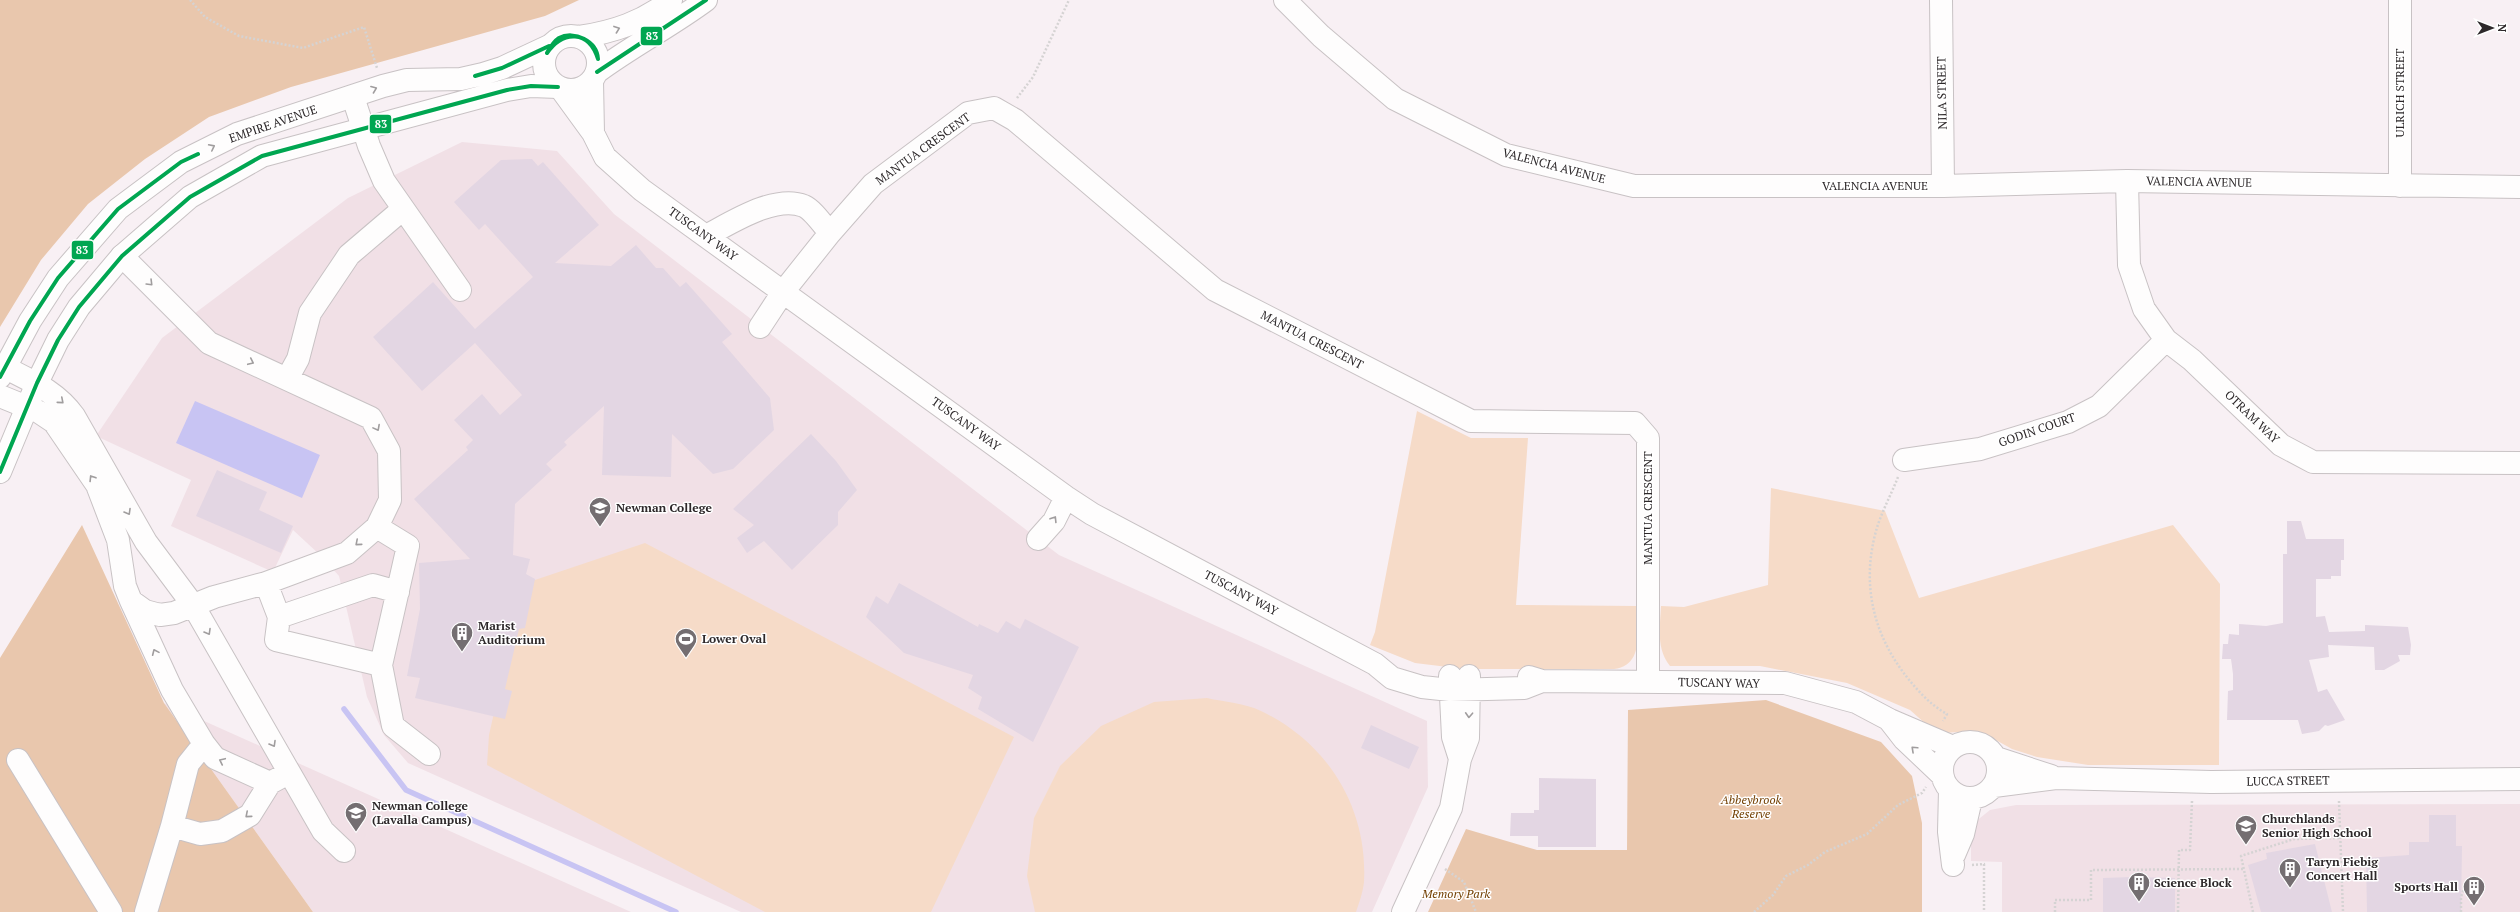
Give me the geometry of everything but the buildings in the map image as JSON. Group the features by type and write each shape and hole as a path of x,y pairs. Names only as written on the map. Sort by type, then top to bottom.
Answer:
{"street":[{"path":"560,88 549,80 544,69 544,57 549,46 562,37 607,33 640,20 671,0"},
{"path":"0,472 37,383 58,340 79,307 122,256 190,197 262,156 507,90 531,86 560,88 572,91 583,88 594,77 645,39 676,23 706,0"},
{"name":"VALENCIA AVENUE","path":"1285,0 1320,36 1395,99 1506,155 1634,186 1943,186 2127,181 2520,187"},
{"name":"NILA STREET","path":"1941,0 1943,186"},
{"name":"ULRICH STREET","path":"2400,0 2400,186"},
{"path":"579,36 587,40 597,55 594,77"},
{"name":"EMPIRE AVENUE","path":"2,372 58,278 118,209 181,162 237,134 353,97 408,80 461,79 483,74 502,68 549,46"},
{"name":"TUSCANY WAY","path":"593,133 594,77"},
{"name":"TUSCANY WAY","path":"560,88 593,133 605,156 642,190 1066,497 1132,535 1375,664 1392,678 1422,687 1523,675 1542,681 1785,683 1856,702 1890,720 1931,739 1953,747"},
{"path":"353,97 363,128 384,181 460,290"},
{"name":"MANTUA CRESCENT","path":"760,327 783,292 830,233 873,184 968,113 994,108 1016,120 1215,290 1471,421 1635,423 1648,438 1648,682"},
{"name":"OTRAM WAY","path":"2127,181 2129,265 2144,309 2166,340 2192,360 2281,445 2313,462 2520,463"},
{"path":"706,236 750,214 781,202 804,206 830,233"},
{"path":"287,379 298,359 310,313 349,255 403,208"},
{"path":"122,256 210,343 371,418 389,451 390,500 377,527 346,553 266,583 192,605 174,613 160,614 145,611 131,601"},
{"name":"GODIN COURT","path":"1904,460 1980,449 2068,422 2099,406 2166,340"},
{"path":"2,372 37,383 64,401 98,455 146,542 192,605 323,831 344,851"},
{"path":"0,396 27,407 54,422 97,486 118,540 125,586 131,601 172,690 204,744 215,758 270,783"},
{"path":"1038,539 1054,521 1066,497"},
{"path":"377,527 408,546 380,666 393,726 429,754"},
{"path":"266,583 279,617 276,640 380,666"},
{"path":"279,617 373,585 398,592"},
{"path":"1403,912 1451,808 1460,759 1468,738 1459,683"},
{"name":"TUSCANY WAY","path":"1890,720 1904,740 1940,783"},
{"path":"1940,783 1958,797 1971,799 1980,797 1994,786 1998,776 1996,758 1983,744 1973,742 1962,743 1953,747 1943,760 1940,783 1949,832 1958,862"},
{"path":"146,912 172,826 188,764 204,744"},
{"name":"LUCCA STREET","path":"1996,758 2056,778"},
{"path":"18,760 111,912"},
{"path":"172,826 200,834 222,831 250,815 270,783 289,772"},
{"name":"LUCCA STREET","path":"1994,786 2056,778 2211,782 2520,779"},
{"path":"1958,862 1971,799"}],"path":[{"path":"190,0 205,17 239,36 303,48 364,27 377,66"},
{"path":"1004,114 1033,77 1068,0"},
{"path":"1904,460 1876,531 1870,589 1875,621 1884,644 1910,681 1938,709 1947,714 1931,739"},
{"path":"1754,912 1773,895 1786,876 1808,865 1825,852 1867,834 1898,805 1940,783"},
{"path":"2178,912 2179,850 2190,850 2192,799"},
{"path":"2338,799 2344,912"},
{"path":"2253,912 2240,856 2294,839 2340,838"},
{"path":"1428,857 1464,882 1476,912"},
{"path":"1958,862 1984,864 1984,912"},
{"path":"2055,912 2055,900 2091,900 2091,870 2244,869"},
{"path":"2461,912 2461,897 2465,885"}],"shaded area":[{"name":"Newman College","path":"462,142 557,151 614,214 1059,555 1427,721 1428,787 1372,912 741,912 408,763 384,735 367,697 339,576 320,555 293,530 273,572 171,526 191,480 96,436 162,338 348,198"},
{"path":"195,401 320,455 302,498 176,443"},
{"path":"1417,411 1471,438 1528,438 1516,605 1637,606 1637,645 1635,654 1631,661 1624,666 1614,669 1464,669 1415,663 1370,645 1375,632"},
{"path":"1771,488 1885,511 1919,598 2173,525 2220,584 2219,765 2088,765 2037,757 2012,749 1994,739 1973,731 1943,733 1927,725 1910,710 1847,683 1760,666 1670,666 1661,645 1661,606 1684,607 1768,585"},
{"name":"Lower Oval","path":"645,543 1014,737 931,912 765,912 487,765 489,735 523,584"},
{"path":"1207,698 1255,708 1285,724 1306,741 1324,760 1339,781 1351,804 1359,829 1363,855 1364,882 1356,912 1035,912 1027,876 1034,818 1060,766 1101,726 1154,702"},
{"name":"Newman College (Lavalla Campus)","path":"164,703 280,755 631,912 313,912"},
{"name":"Churchlands Senior High School","path":"2520,804 2520,912 2002,912 2002,862 1971,861 1971,832 1975,822 1990,810 2016,805"}],"green space":[{"path":"0,0 579,0 545,16 291,87 209,117 145,159 88,204 41,260 0,327"},
{"path":"82,525 164,703 313,912 0,912 0,658"},
{"name":"Abbeybrook Reserve","path":"1766,700 1881,742 1912,776 1922,823 1922,912 1428,912 1466,829 1537,850 1627,850 1628,710"}],"waterway":[{"path":"344,709 406,790 676,912"}],"transit line":[{"name":"83","path":"597,72 706,0"},
{"name":"83","path":"547,53 553,43 559,38 571,35 578,36 589,42 594,47 598,59"},
{"name":"83","path":"547,53 553,45 560,40 575,36 582,38 588,43 594,49 598,59"},
{"name":"83","path":"475,76 502,68 549,46"},
{"name":"83","path":"0,472 37,383 58,340 79,307 122,256 190,197 262,156 507,90 531,86 558,87"},
{"name":"83","path":"0,377 30,321 58,278 118,209 181,162 198,154"}],"place":[{"name":"Newman College","path":"600,528"},
{"name":"Marist Auditorium","path":"462,652"},
{"name":"Lower Oval","path":"686,658"},
{"name":"Newman College (Lavalla Campus)","path":"356,832"},
{"name":"Churchlands Senior High School","path":"2246,846"},
{"name":"Taryn Fiebig Concert Hall","path":"2290,888"},
{"name":"Science Block","path":"2139,902"},
{"name":"Sports Hall","path":"2474,906"}],"park label":[{"name":"Memory Park","path":"1456,894"}]}
